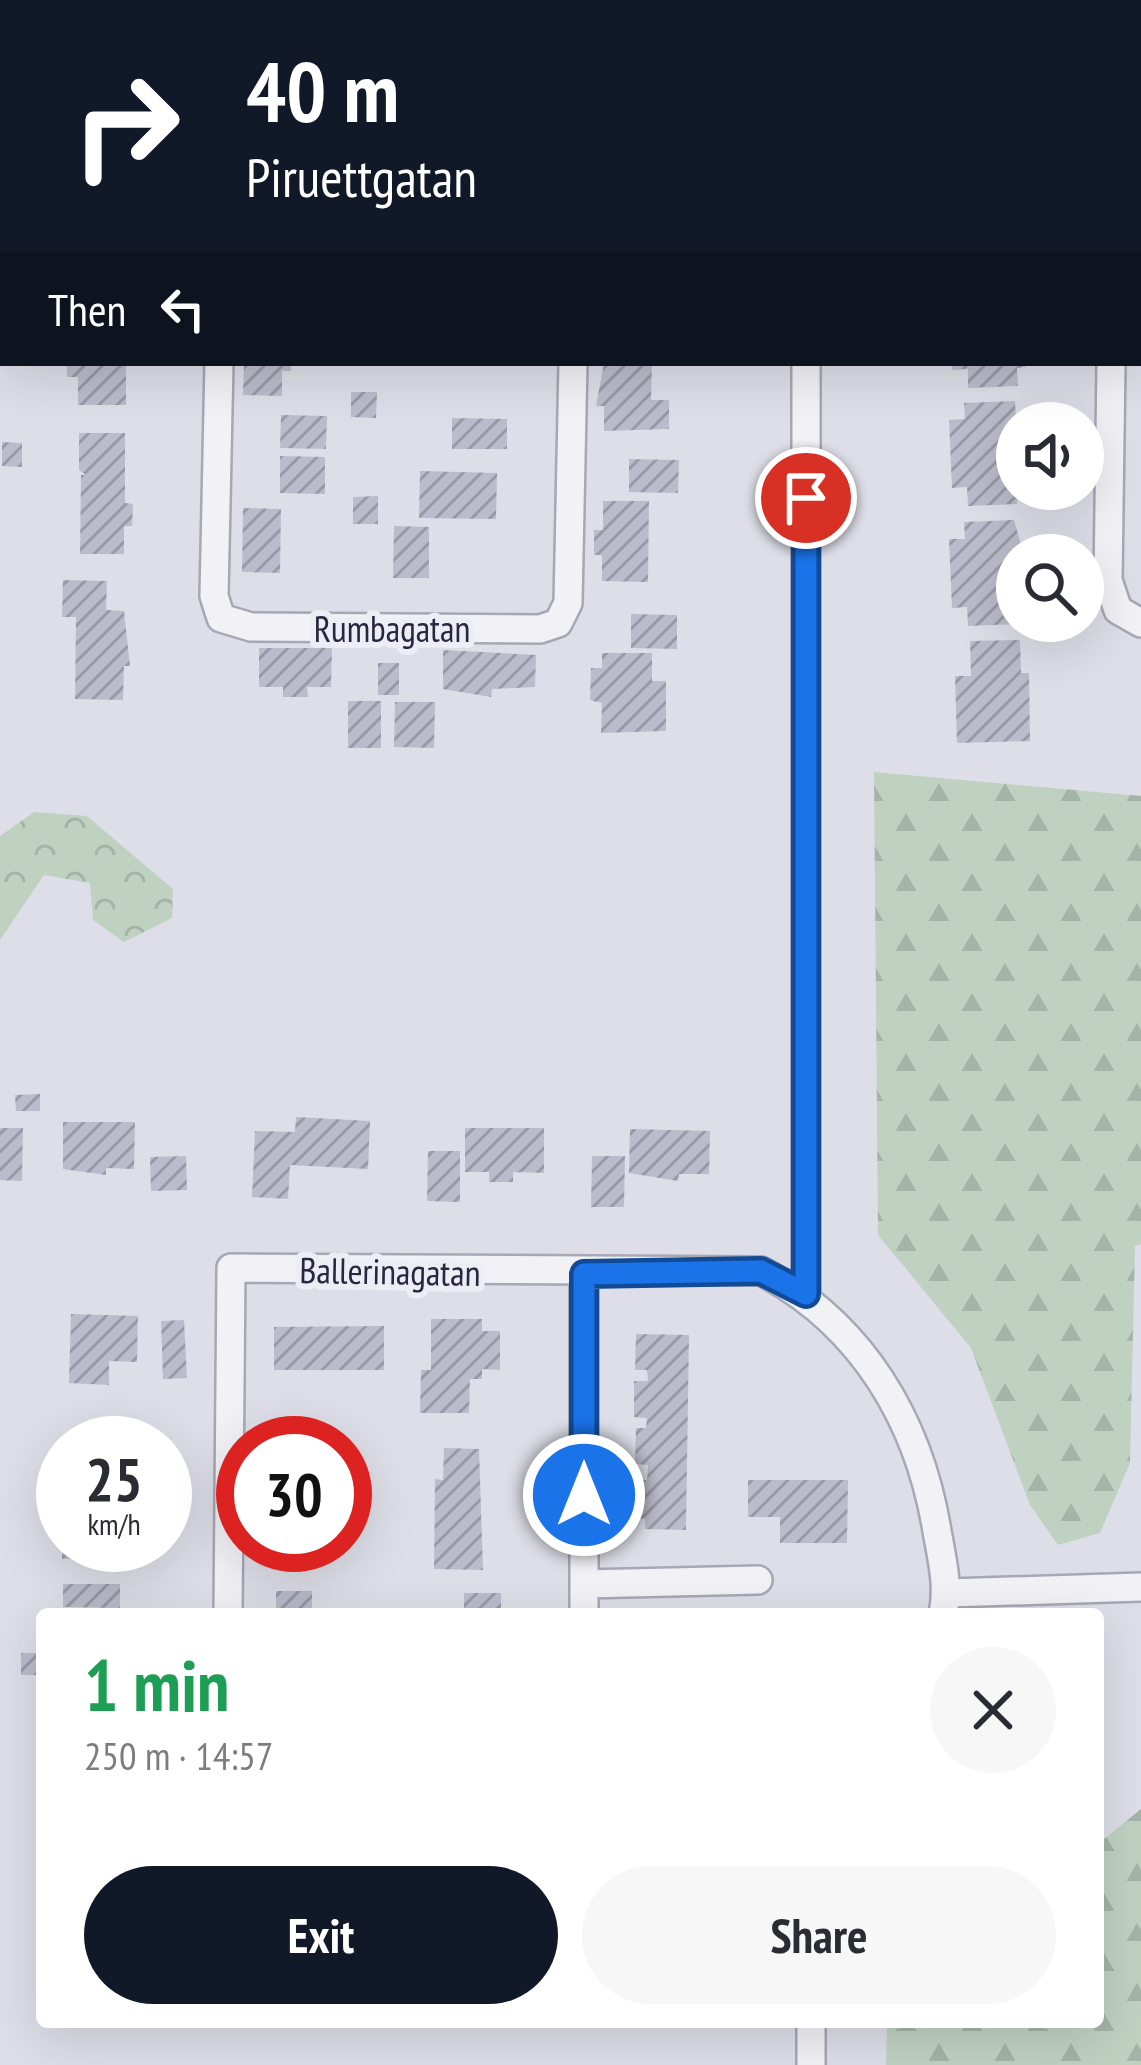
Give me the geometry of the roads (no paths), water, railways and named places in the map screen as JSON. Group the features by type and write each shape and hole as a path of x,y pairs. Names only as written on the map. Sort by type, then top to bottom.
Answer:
{"street":[{"name":"Rumbagatan","path":"219,366 214,596 221,619 250,627 540,629 558,622 568,603 572,366"},
{"path":"806,366 806,1294"},
{"path":"1111,366 1108,580 1118,610 1141,623"},
{"name":"Ballerinagatan","path":"228,1608 231,1268 584,1274"},
{"path":"584,1608 584,1274 761,1271 806,1294 854,1343 897,1402 929,1478 945,1604 1141,1587"},
{"path":"584,1584 758,1580"},
{"path":"811,2028 811,2065"}]}
